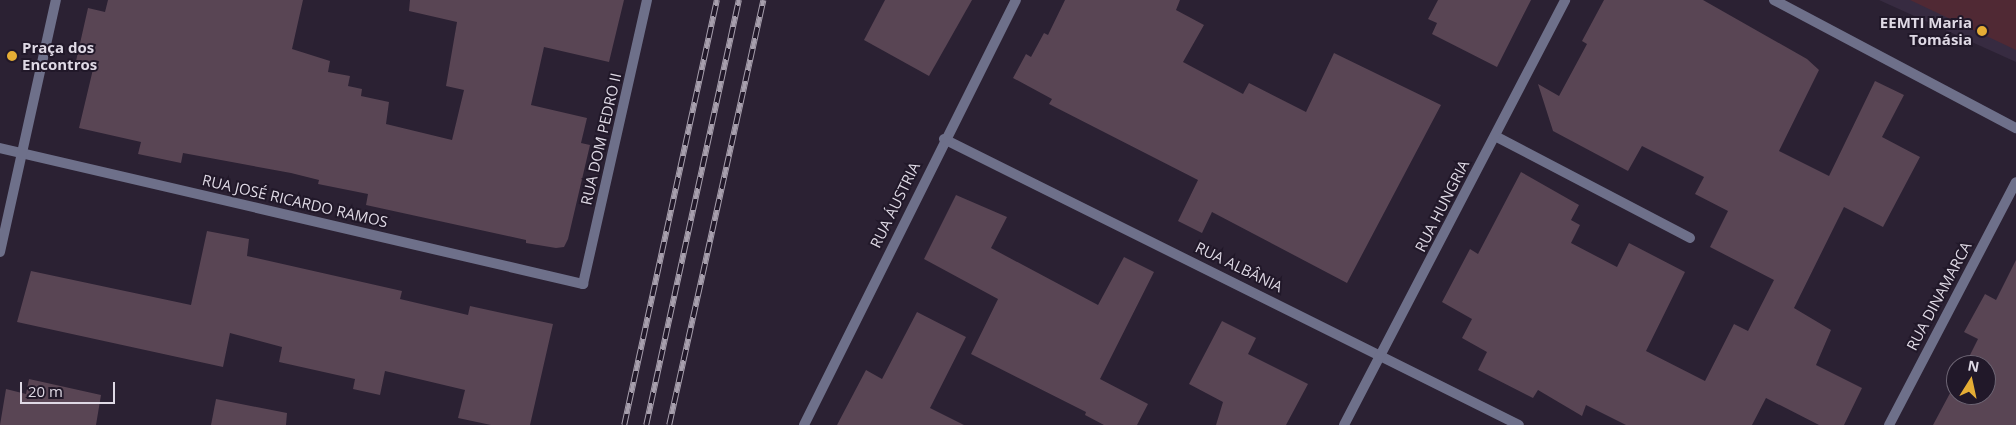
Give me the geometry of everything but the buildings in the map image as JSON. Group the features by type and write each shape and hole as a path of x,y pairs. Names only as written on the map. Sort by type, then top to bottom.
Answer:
{"street":[{"path":"0,252 56,0"},
{"name":"RUA DOM PEDRO II","path":"583,284 647,0"},
{"name":"RUA ÁUSTRIA","path":"804,425 944,139 1016,0"},
{"name":"RUA HUNGRIA","path":"1344,425 1566,0"},
{"path":"1774,0 2016,128"},
{"path":"1495,136 1690,238"},
{"name":"RUA ALBÂNIA","path":"944,139 1520,425"},
{"name":"RUA JOSÉ RICARDO RAMOS","path":"0,148 583,284"},
{"name":"RUA DINAMARCA","path":"1888,425 2016,182"}],"shaded area":[{"name":"EEMTI Maria Tomásia","path":"1879,0 2016,0 2016,62"},
{"name":"EEMTI Maria Tomásia","path":"1910,0 2016,0 2016,50"}],"railway":[{"path":"624,425 717,0"},
{"path":"646,425 739,0"},
{"path":"669,425 763,0"}],"place":[{"name":"EEMTI Maria Tomásia","path":"1982,31"},
{"name":"Praça dos Encontros","path":"12,56"}]}
